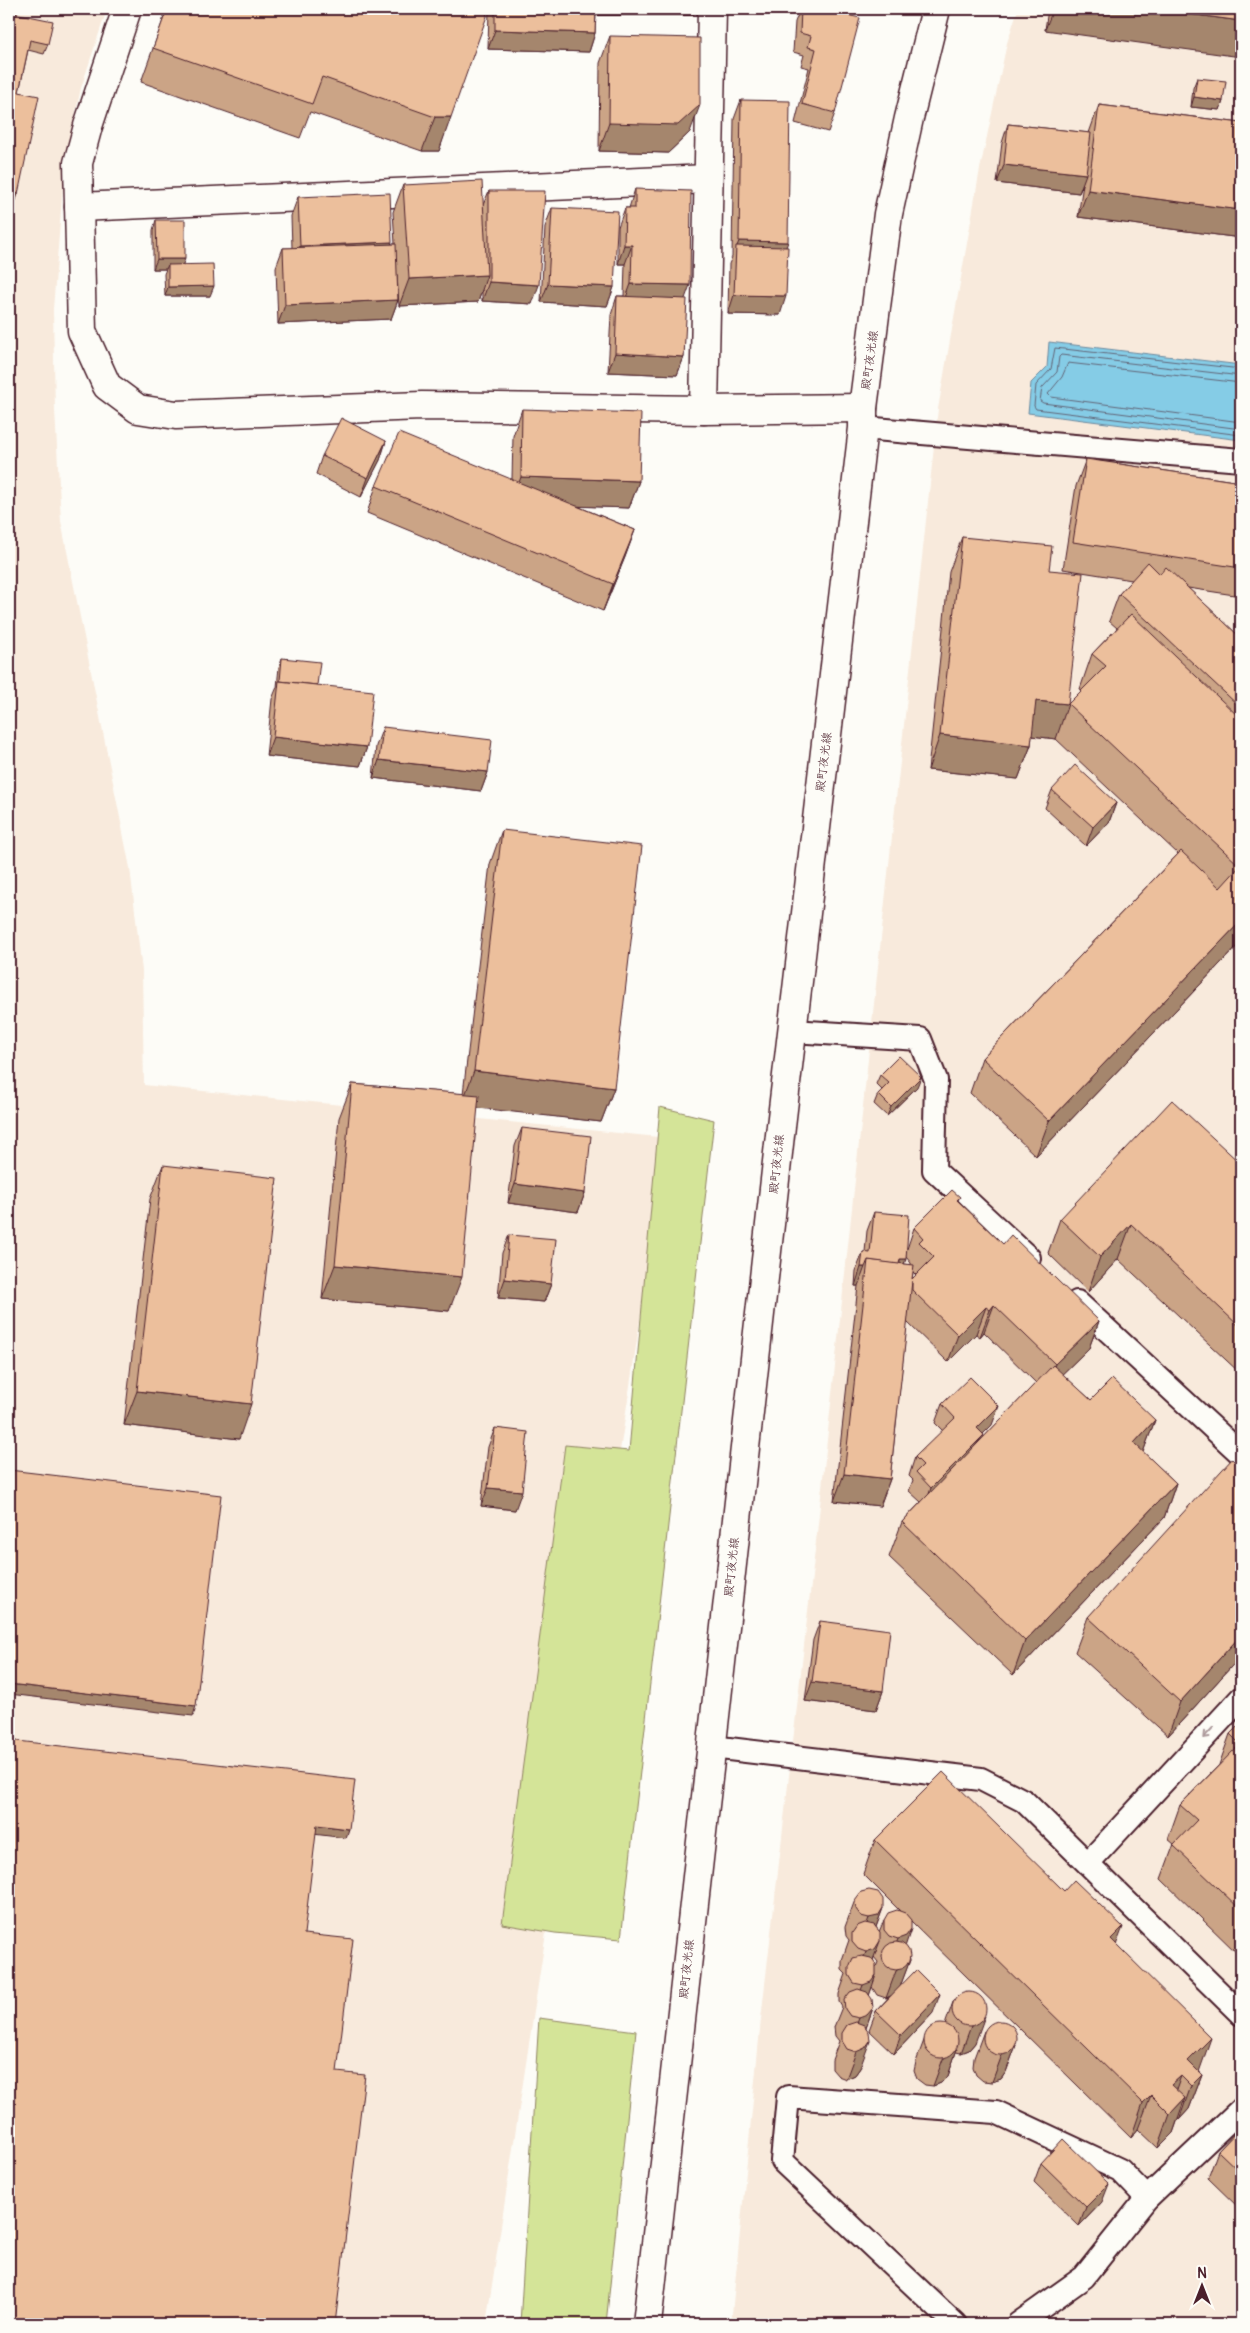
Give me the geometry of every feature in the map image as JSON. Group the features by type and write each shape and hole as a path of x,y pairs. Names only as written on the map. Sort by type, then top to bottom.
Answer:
{"street":[{"path":"127,9 88,126 78,163 82,331 107,386 138,409 176,415 422,406 704,410 863,418"},
{"path":"704,410 712,9"},
{"name":"殿町夜光線","path":"646,2324 792,1031 888,214 936,9"},
{"path":"79,207 708,179"}],"lane":[{"path":"863,418 1241,460"},
{"path":"792,1031 920,1039 936,1080 934,1170 1241,1454"},
{"path":"1088,1863 1241,1698"},
{"path":"712,1747 981,1780 1024,1801 1241,2014"},
{"path":"955,2324 782,2161 788,2097 996,2112 1120,2170 1147,2198"},
{"path":"1018,2324 1084,2277 1147,2198 1241,2109"}],"shaded area":[{"path":"9,9 107,9 81,88 65,161 53,309 55,410 61,521 130,868 142,971 144,1085 668,1138 486,2324 9,2324"},
{"path":"1018,9 1241,9 1241,365 1049,342 1047,367 1031,383 1028,413 1241,440 1241,2324 731,2324 761,2019 818,1524 938,409 980,169 1007,43"}],"green space":[{"path":"660,1107 714,1120 621,1939 555,1933 502,1924 565,1445 629,1451"},
{"path":"539,2018 636,2031 606,2324 520,2324"}],"water":[{"path":"1049,342 1241,365 1241,440 1028,413 1031,383 1047,367"}],"building":[{"path":"167,9 485,9 487,16 451,117 435,117 322,77 312,104 153,48"},
{"path":"495,9 596,9 595,33 495,30"},
{"path":"801,9 823,9 860,18 835,113 802,104 816,49 808,47 811,36 800,33"},
{"path":"1152,9 1241,9 1241,21"},
{"path":"9,12 53,21 48,44 30,40 19,92 39,96 18,194 9,192"},
{"path":"610,36 700,38 700,105 678,125 609,123"},
{"path":"1197,78 1226,81 1223,101 1194,97"},
{"path":"741,100 790,101 788,242 739,241"},
{"path":"1099,105 1241,123 1241,210 1088,190"},
{"path":"1008,124 1091,133 1086,174 1004,165"},
{"path":"482,181 487,275 409,279 403,185"},
{"path":"635,189 691,191 690,285 631,284 632,245 624,245 625,208 635,208"},
{"path":"489,191 545,191 539,285 489,282"},
{"path":"390,193 392,242 300,246 298,197"},
{"path":"552,208 618,211 614,287 548,284"},
{"path":"156,220 185,220 185,259 157,259"},
{"path":"396,244 398,300 285,305 283,248"},
{"path":"736,246 788,247 786,296 734,295"},
{"path":"213,264 214,286 168,287 168,265"},
{"path":"617,296 687,299 684,357 615,353"},
{"path":"522,409 641,413 639,481 521,477"},
{"path":"341,418 386,441 368,478 322,456"},
{"path":"399,433 635,530 613,584 376,486"},
{"path":"1086,459 1241,482 1241,568 1073,542"},
{"path":"962,537 1052,546 1049,570 1083,573 1068,704 1036,701 1031,745 940,735"},
{"path":"1148,562 1160,574 1166,567 1241,638 1241,708 1119,594"},
{"path":"1131,614 1241,719 1241,921 1049,1121 982,1058 1181,851 1220,888 1240,866 1068,704 1106,666 1092,654"},
{"path":"282,658 320,662 317,685 280,681"},
{"path":"279,681 373,691 367,747 273,737"},
{"path":"383,727 492,740 488,772 379,760"},
{"path":"1075,765 1116,803 1093,827 1052,790"},
{"path":"502,830 642,846 614,1088 474,1071"},
{"path":"899,1056 921,1077 891,1107 878,1094 889,1083 880,1075"},
{"path":"352,1084 479,1095 462,1277 335,1265"},
{"path":"1172,1100 1241,1164 1241,1328 1131,1224 1100,1257 1060,1219"},
{"path":"522,1128 591,1136 585,1193 515,1184"},
{"path":"163,1165 277,1178 251,1404 137,1391"},
{"path":"952,1190 960,1197 957,1200 1003,1244 1011,1235 1099,1321 1055,1364 994,1305 990,1310 986,1307 958,1335 912,1290 912,1281 890,1479 844,1474 868,1260 914,1265 912,1279 934,1257 919,1242 923,1238 914,1228"},
{"path":"874,1212 909,1215 906,1259 900,1259 899,1264 868,1260 865,1267 861,1267 863,1252 870,1253"},
{"path":"509,1235 556,1239 551,1284 505,1279"},
{"path":"1053,1365 1091,1400 1112,1379 1155,1420 1134,1443 1176,1483 1025,1641 902,1522"},
{"path":"970,1377 999,1406 977,1428 984,1435 931,1488 916,1472 923,1465 915,1457 955,1418 942,1404"},
{"path":"495,1428 528,1432 522,1491 488,1488"},
{"path":"1232,1459 1241,1468 1241,1635 1180,1702 1088,1617"},
{"path":"9,1470 221,1495 196,1706 9,1684"},
{"path":"820,1621 890,1630 883,1691 812,1682"},
{"path":"1241,1723 1241,1910 1173,1845 1197,1820 1180,1805 1240,1744 1230,1734"},
{"path":"9,1740 355,1780 349,1829 317,1825 304,1934 353,1939 337,2072 365,2075 335,2324 9,2324"},
{"path":"943,1772 1064,1891 1074,1880 1123,1927 1111,1939 1211,2038 1188,2061 1202,2075 1191,2086 1181,2076 1171,2085 1185,2098 1170,2114 1151,2095 1143,2103 875,1840"},
{"path":"869,1890 878,1892 883,1899 883,1908 878,1916 869,1918 861,1916 856,1909 855,1900 861,1892"},
{"path":"897,1910 905,1913 911,1920 911,1929 906,1936 898,1939 889,1936 884,1930 884,1920 888,1913"},
{"path":"865,1923 874,1925 880,1932 880,1941 875,1949 866,1952 858,1949 852,1942 852,1933 857,1926"},
{"path":"896,1942 906,1946 910,1956 906,1966 896,1970 886,1966 882,1956 886,1946"},
{"path":"862,1956 871,1958 876,1965 876,1975 871,1982 863,1985 854,1983 849,1975 849,1967 853,1958"},
{"path":"916,1970 940,1994 901,2035 876,2011"},
{"path":"858,1989 867,1992 872,1999 873,2008 867,2015 859,2018 850,2016 845,2009 844,2000 850,1992"},
{"path":"969,1992 976,1993 981,1997 985,2002 985,2016 981,2021 976,2025 969,2026 962,2025 957,2021 953,2016 952,2009 953,2002 957,1997 962,1993"},
{"path":"1000,2021 1007,2022 1012,2026 1016,2031 1016,2045 1012,2050 1007,2054 1000,2055 993,2054 988,2050 984,2045 983,2038 984,2031 988,2026 993,2022"},
{"path":"856,2022 864,2025 869,2032 870,2041 865,2048 856,2052 847,2049 842,2041 842,2033 847,2025"},
{"path":"941,2024 948,2025 953,2029 957,2034 957,2048 953,2053 948,2057 941,2058 934,2057 929,2053 925,2048 924,2041 925,2034 929,2029 934,2025"},
{"path":"1241,2127 1241,2173 1218,2151"},
{"path":"1063,2139 1109,2184 1086,2207 1041,2163"}]}
